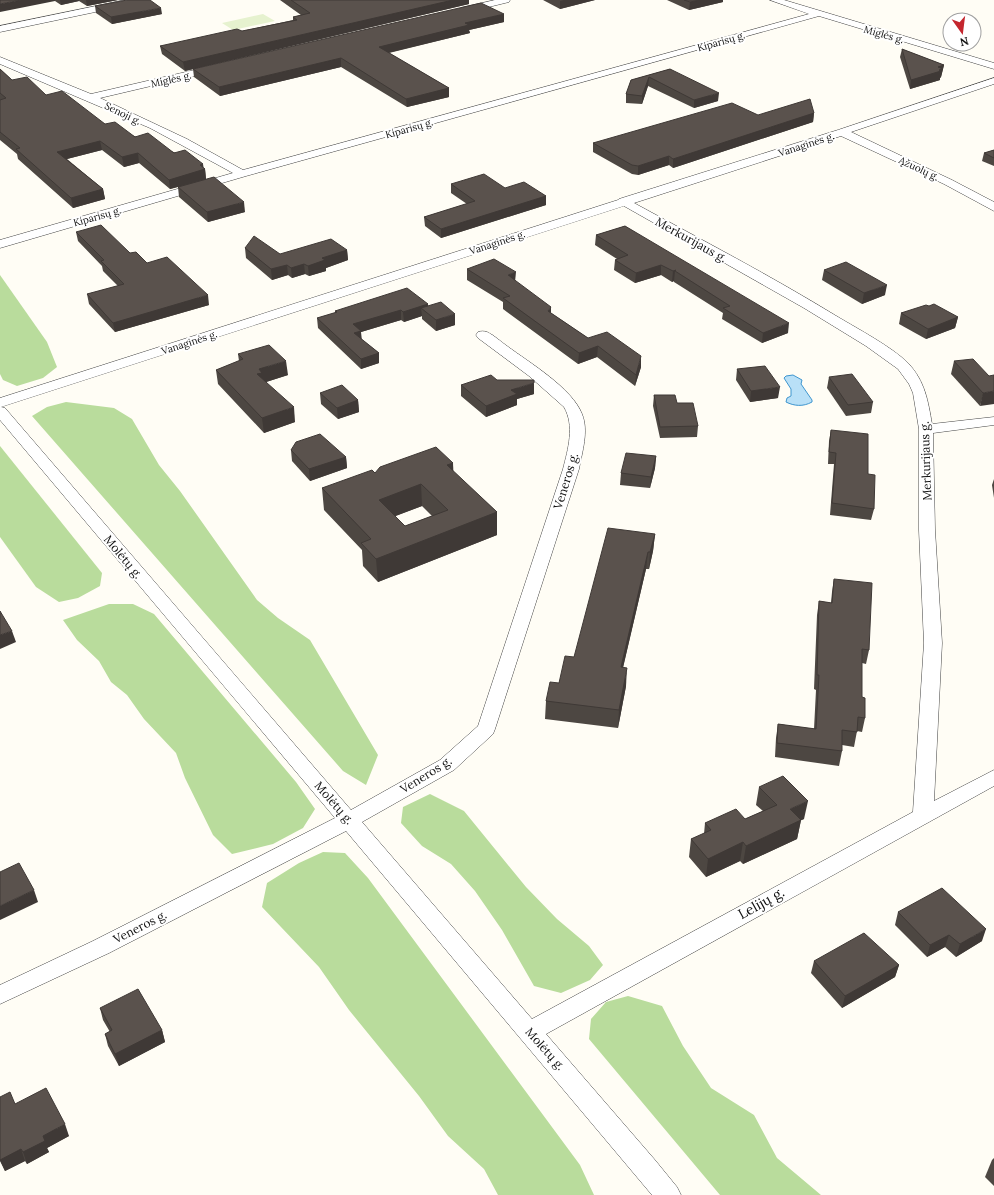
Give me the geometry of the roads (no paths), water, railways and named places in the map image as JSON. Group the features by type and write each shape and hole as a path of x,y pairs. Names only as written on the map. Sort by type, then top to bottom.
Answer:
{"street":[{"path":"0,29 138,0"},
{"path":"453,13 506,0"},
{"name":"Miglės g.","path":"774,0 994,66"},
{"name":"Kiparisų g.","path":"0,244 242,174 818,14"},
{"name":"Senoji g.","path":"0,60 93,97 176,138 242,174"},
{"name":"Miglės g.","path":"93,97 223,67"},
{"name":"Vanaginės g.","path":"0,403 842,132 994,81"},
{"name":"Ąžuolų g.","path":"842,132 948,182 994,207"},
{"name":"Merkurijaus g.","path":"623,202 809,305 903,366 916,383 920,393 926,429 927,530 933,643 923,815"},
{"name":"Veneros g.","path":"0,995 101,946 350,820 447,765 486,728 571,469 578,434 575,414 570,404 563,396 483,335"},
{"name":"Molėtų g.","path":"0,411 143,581 350,820 529,1032 570,1076 668,1195"},
{"path":"926,429 994,421"},
{"name":"Lelijų g.","path":"529,1032 994,777"}],"water":[{"path":"793,375 802,380 801,384 812,402 805,405 799,405 786,402 787,398 791,396 791,389 784,378 786,376"}]}
